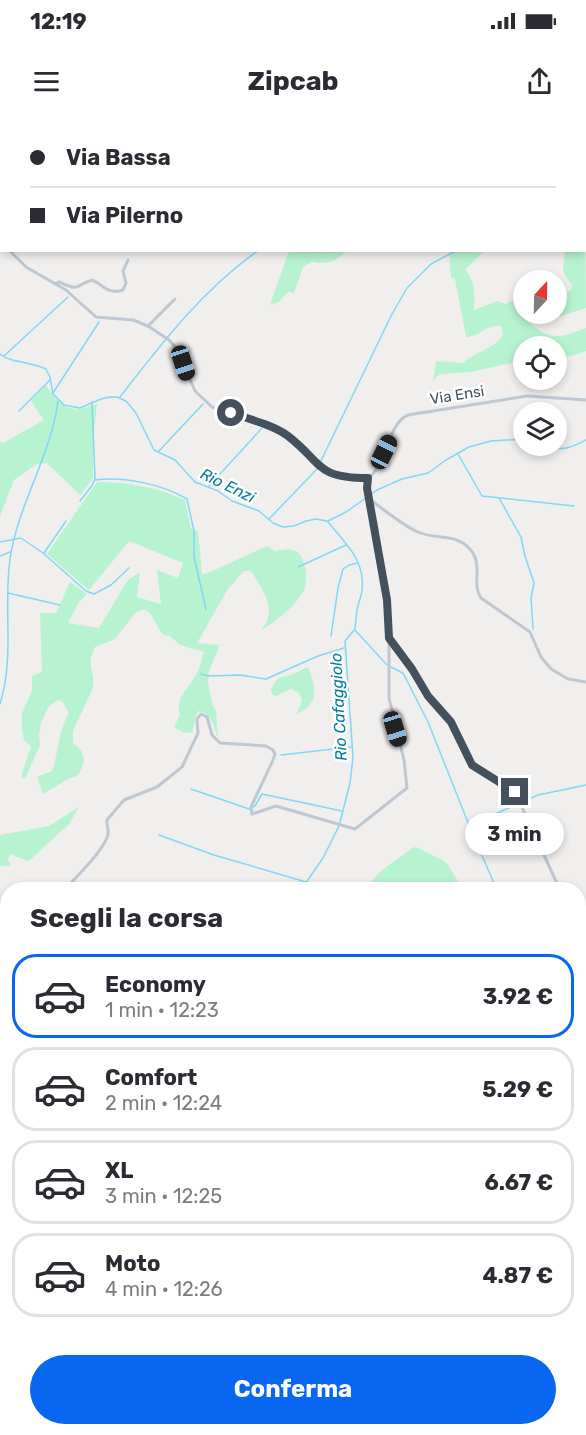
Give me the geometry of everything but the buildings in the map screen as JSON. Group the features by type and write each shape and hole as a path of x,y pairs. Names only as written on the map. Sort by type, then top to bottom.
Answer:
{"street":[{"path":"11,252 26,267 75,297 96,316 106,319 125,318 148,326 166,338 177,349 195,391 206,402 218,409 287,435 318,466 336,476 368,478 368,491 387,600 389,698 404,760 407,788 355,829 276,806 252,814 251,807 273,760 273,750 266,746 220,743 212,735 207,717 201,714 197,719 198,733 182,767 157,787 120,804 107,820 108,834 102,844 87,866 72,882"},
{"path":"55,284 59,282 77,288 92,279 108,290 123,290 126,283 123,272 128,260"},
{"path":"148,326 175,299"},
{"name":"Via Ensi","path":"368,478 377,468 399,422 408,415 527,396 586,400"},
{"path":"370,499 420,533 459,540 466,545 476,559 477,590 482,598 530,632 541,657 551,669 568,679 586,682"},
{"path":"389,638 428,696 451,722 472,765 515,792 556,882"}],"green space":[{"path":"289,252 345,252 331,261 312,262 303,267 294,293 288,292 279,302 270,305"},
{"path":"449,252 483,252 465,270 473,284 474,310 498,301 505,304 513,300 513,324 531,324 551,336 513,336 513,363 470,372 442,374 437,376 433,383 436,361 463,363 495,344 503,334 501,326 496,326 466,337 455,279 451,277"},
{"path":"565,252 585,252 586,308 567,314 567,293 571,290 572,285 567,278 567,270 563,270"},
{"path":"586,328 586,351 567,356 567,336 557,336"},
{"path":"46,385 57,400 72,409 97,404 93,439 93,478 80,495 47,463 37,464 14,480 0,516 0,442 3,443 44,420 31,401"},
{"path":"97,482 142,486 185,500 191,529 198,531 202,574 267,546 275,551 289,549 298,553 304,562 306,582 300,597 290,608 261,630 269,615 267,600 251,571 244,571 228,589 197,643 220,645 209,671 208,683 216,711 218,738 209,718 198,711 192,733 182,732 174,727 180,715 179,704 183,694 201,664 204,652 180,645 171,637 162,634 150,613 144,609 136,612 115,639 95,647 92,654 93,688 73,731 73,743 81,750 84,760 81,770 77,776 43,794 37,777 52,771 63,727 69,713 63,702 58,700 49,706 41,723 40,745 25,779 21,777 31,746 24,740 22,713 32,691 32,676 42,672 40,613 56,613 70,582 87,594 79,602 68,623 99,628 128,580 140,572 137,597 161,604 157,570 178,578 183,563 129,541 89,590 47,554"},
{"path":"308,667 314,688 313,700 296,715 302,701 299,693 291,689 276,696 272,694 271,689 278,678"},
{"path":"79,807 69,824 31,859 28,861 10,854 8,859 11,866 0,866 0,835 49,826"},
{"path":"416,847 446,862 459,882 371,882 381,871"}],"waterway":[{"path":"120,397 184,318 219,282 256,252"},
{"path":"269,519 317,469 392,314 407,288 431,264 453,252"},
{"path":"4,356 68,297"},
{"path":"53,393 99,322"},
{"name":"Rio Enzi","path":"0,354 46,369 53,394 64,405 80,408 110,397 126,401 136,413 154,450 175,460 195,482 218,491 232,501 259,511 273,523 283,527 316,519 327,521"},
{"path":"19,411 50,380"},
{"path":"0,704 7,668 10,559 20,519 49,441 58,401"},
{"path":"80,501 95,479 92,402"},
{"path":"159,451 203,404"},
{"path":"209,486 262,428"},
{"path":"328,521 346,512 377,490 402,479 428,473 469,447 491,441 513,440"},
{"path":"567,447 586,440"},
{"path":"458,454 482,496 574,506"},
{"path":"95,480 118,479 142,482 166,489 187,499 194,531 194,557 206,609"},
{"path":"499,498 521,537 534,583 531,598 533,629"},
{"path":"44,553 66,521"},
{"path":"328,522 348,546 361,571 362,591 357,607 355,628"},
{"path":"0,542 21,538 43,553 86,591 94,594 111,585 129,568"},
{"path":"298,567 346,545"},
{"path":"0,556 10,552"},
{"path":"331,636 343,569 358,563"},
{"path":"8,593 60,605"},
{"name":"Rio Cafaggiolo","path":"340,822 350,783 353,757 345,641 355,629"},
{"path":"355,630 387,665"},
{"path":"201,674 208,676 240,675 266,679 318,656 344,648"},
{"path":"391,667 403,673 428,722 475,840"},
{"path":"281,755 351,747"},
{"path":"470,825 538,795 586,785"},
{"path":"191,789 249,809"},
{"path":"251,808 255,806 262,794 342,811"},
{"name":"Rio Cafaggiolo","path":"306,882 323,858 339,826"},
{"path":"159,835 214,855 306,882"},
{"path":"476,842 494,882"}],"route":[{"path":"231,413 287,435 329,474 368,478 367,488 387,600 389,638 428,696 451,722 472,765 515,792"}]}
